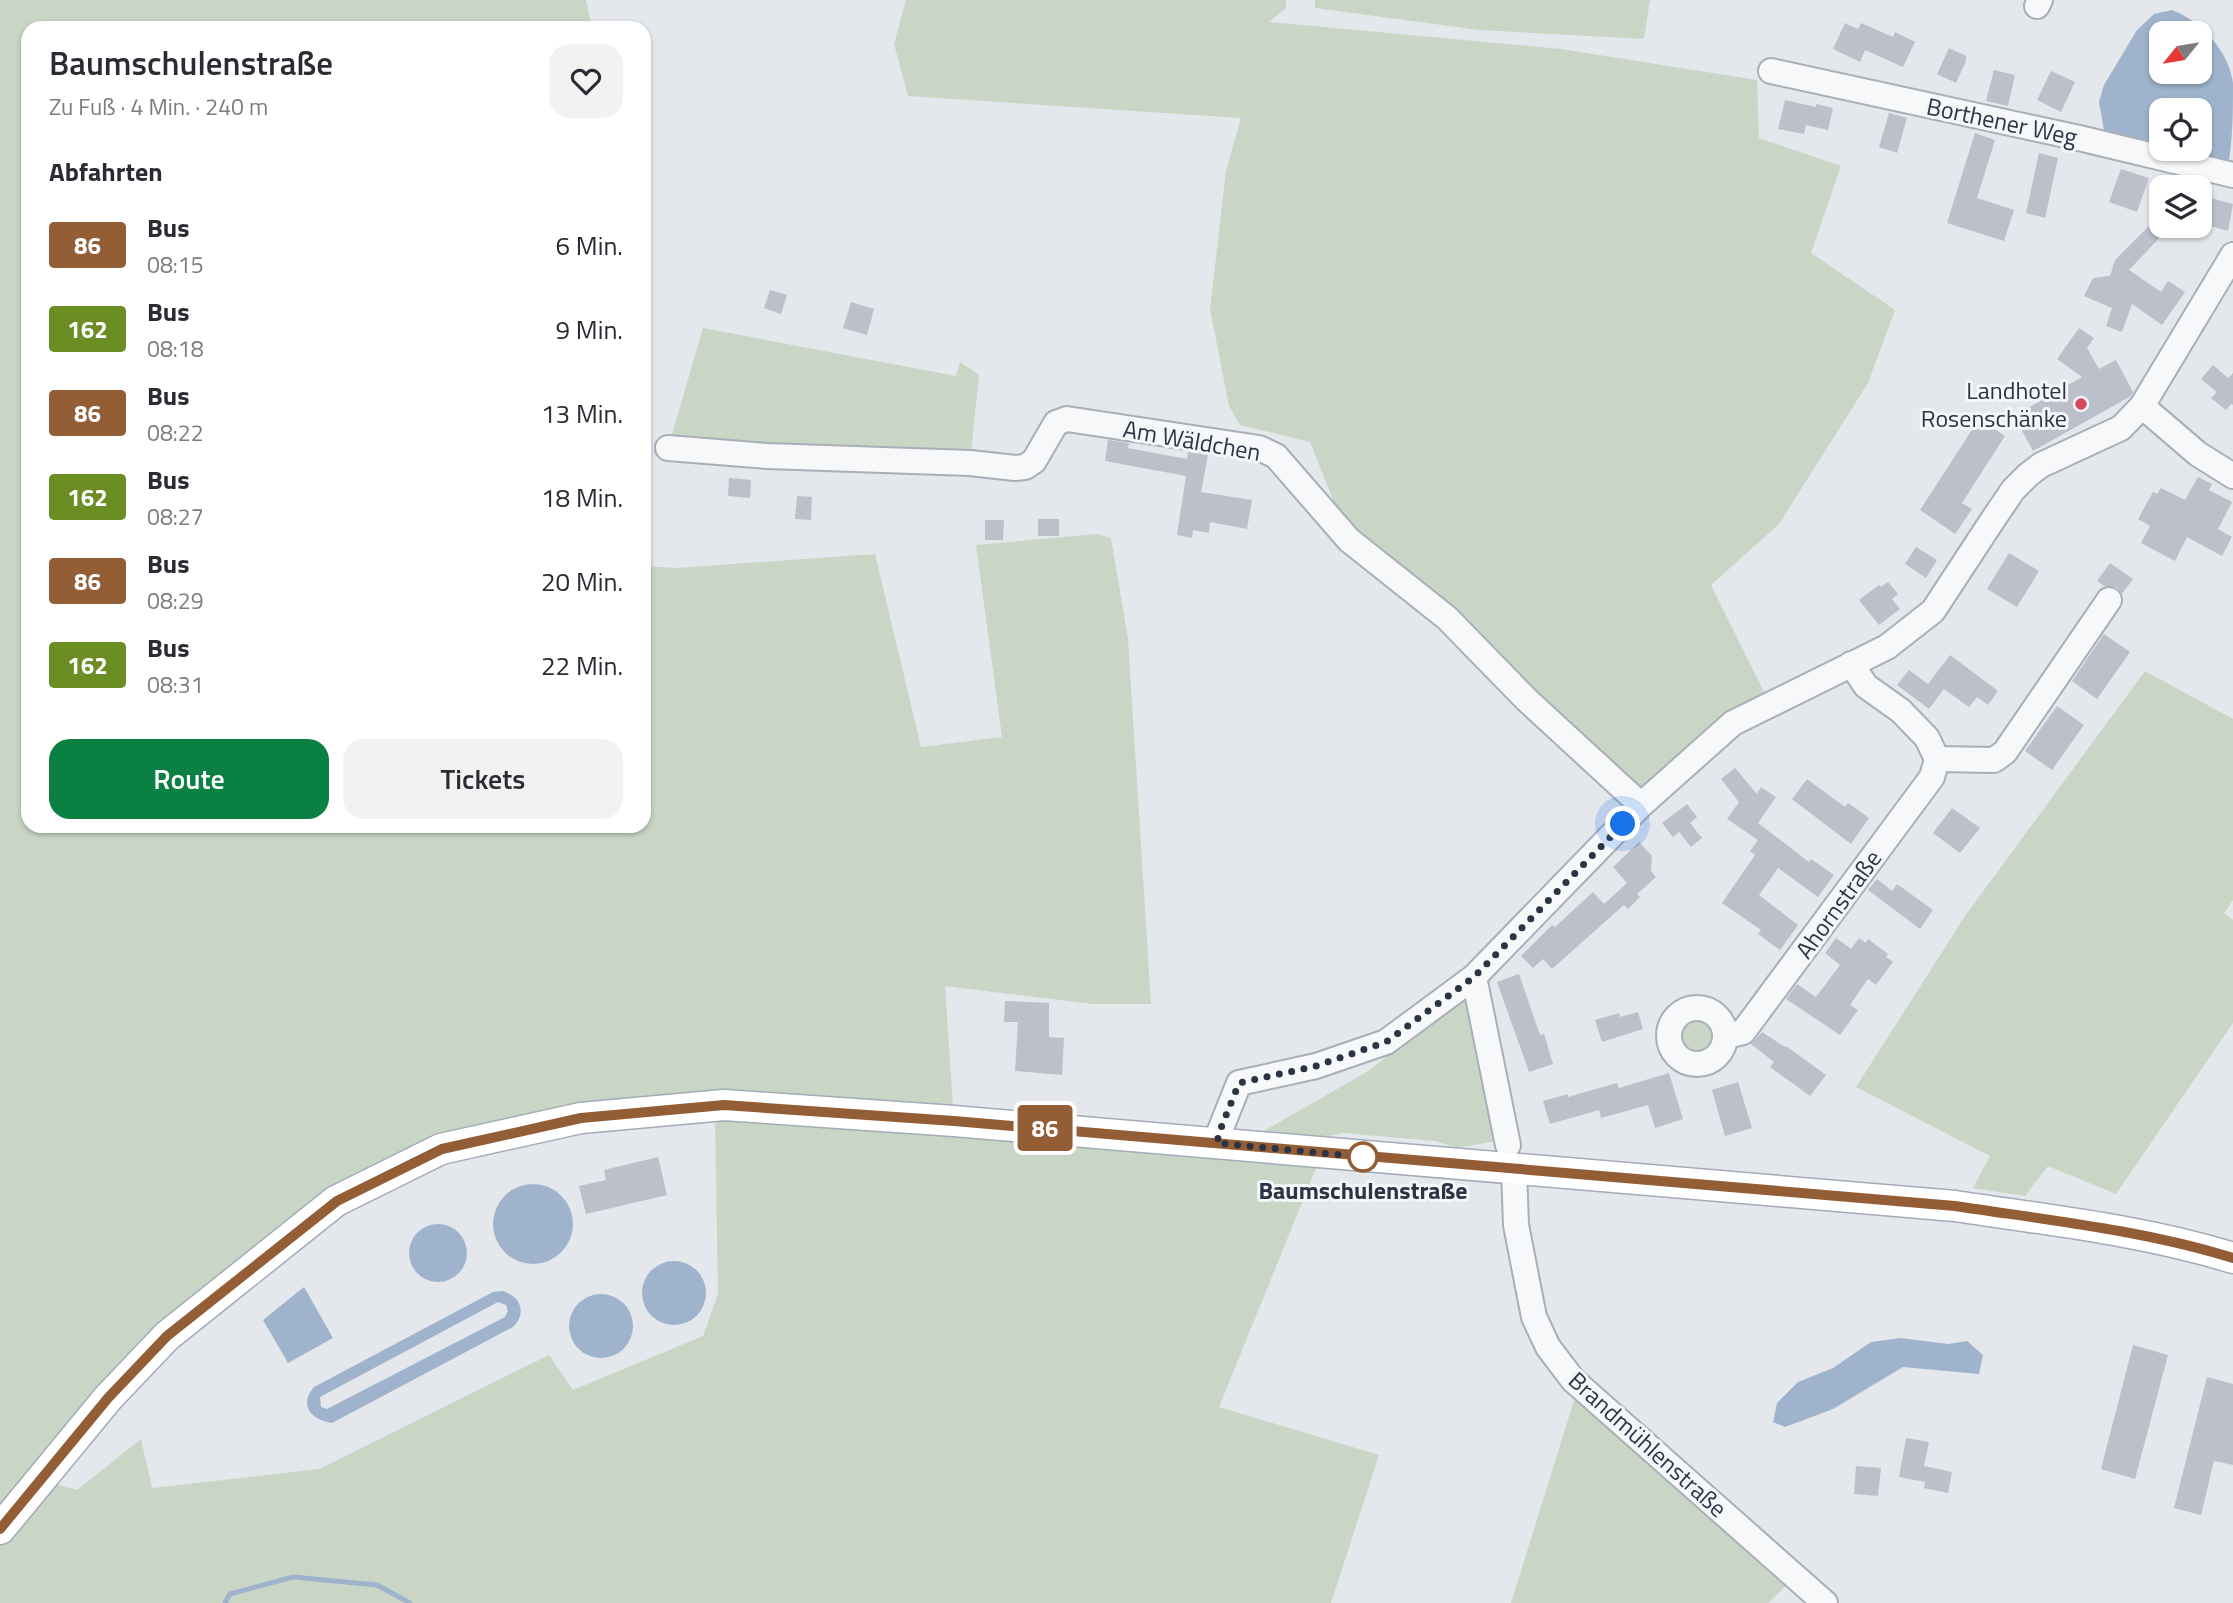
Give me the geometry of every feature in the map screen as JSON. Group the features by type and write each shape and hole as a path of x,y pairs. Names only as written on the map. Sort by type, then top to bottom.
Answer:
{"main road":[{"path":"0,1529 108,1398 167,1336 337,1201 442,1149 581,1118 724,1105 1217,1143 1511,1157 1955,1206 2091,1226 2233,1258"}],"street":[{"name":"Borthener Weg","path":"1770,71 2079,138 2233,175"},
{"path":"1217,1143 1239,1083 1316,1066 1386,1042 1474,977 1642,805 1733,723 1887,646 1933,611 2013,490 2028,475 2041,465 2121,428 2142,406 2233,256"},
{"path":"2142,406 2198,454 2233,476"},
{"name":"Am Wäldchen","path":"668,448 767,456 970,463 1015,468 1025,467 1034,461 1056,423 1066,419 1259,448 1276,456 1349,540 1447,618 1527,700 1642,805"},
{"path":"1851,664 1866,686 1900,711 1927,738 1937,759 1994,760 2005,752 2109,600"},
{"name":"Ahornstraße","path":"1726,1036 1743,1032 1932,777 1937,759"},
{"path":"1474,977 1511,1157"},
{"name":"Brandmühlenstraße","path":"1511,1157 1516,1225 1534,1317 1548,1347 1573,1380 1825,1603"}],"green space":[{"path":"0,0 586,0 590,21 21,21 21,833 651,833 651,566 677,568 875,554 921,747 1002,737 976,545 1097,534 1111,538 1128,639 1151,1004 1093,1004 945,986 954,1121 725,1105 679,1093 587,1102 439,1136 330,1193 232,1265 154,1332 37,1479 77,1490 141,1439 152,1488 319,1469 549,1355 573,1390 703,1336 718,1294 715,1117 1028,1140 1316,1168 1219,1407 1379,1455 1331,1603 0,1603"},
{"path":"906,0 1286,0 1286,8 1269,22 1561,49 1757,80 1759,138 1841,166 1811,253 1895,310 1868,383 1779,524 1711,585 1770,704 1641,805 1349,540 1310,442 1240,425 1229,406 1210,309 1226,171 1241,118 908,96 894,44"},
{"path":"1315,0 1650,0 1644,39 1479,30 1315,8"},
{"path":"703,328 956,376 960,362 979,375 970,463 668,448"},
{"path":"2145,671 2233,719 2233,900 2224,913 2233,920 2233,1023 2116,1194 2048,1166 2025,1196 1973,1188 1990,1156 1856,1087 1965,916"},
{"path":"1462,998 1474,1006 1501,1140 1457,1148 1436,1141 1342,1133 1316,1139 1257,1135 1370,1070"},
{"path":"1696,1017 1709,1023 1715,1036 1709,1049 1696,1055 1683,1049 1677,1036 1683,1023"},
{"path":"1576,1394 1788,1584 1768,1603 1511,1603"}],"water":[{"path":"2172,10 2192,21 2149,21 2149,84 2212,84 2212,39 2220,49 2233,83 2229,160 2212,156 2212,98 2149,98 2149,141 2104,130 2099,102 2104,85 2137,30 2154,14"},
{"path":"525,1184 541,1184 562,1195 573,1216 573,1232 562,1253 541,1264 525,1264 511,1258 499,1246 493,1232 493,1216 499,1202 511,1190"},
{"path":"438,1224 449,1226 462,1237 467,1253 465,1264 454,1277 438,1282 427,1280 414,1269 409,1253 411,1242 422,1229"},
{"path":"668,1261 680,1261 697,1270 704,1281 704,1305 697,1316 680,1325 668,1325 656,1320 647,1311 642,1299 642,1287 647,1275 656,1266"},
{"path":"304,1287 333,1338 288,1363 263,1320"},
{"path":"503,1291 518,1301 521,1311 513,1327 332,1423 318,1419 310,1411 307,1400 314,1387 493,1292","holes":["498,1302 506,1305 508,1311 505,1317 327,1409 321,1407 320,1397"]},
{"path":"595,1294 607,1294 624,1303 631,1314 631,1338 624,1349 607,1358 595,1358 583,1353 574,1344 569,1332 569,1320 574,1308 583,1299"},
{"path":"1901,1338 1948,1344 1967,1341 1983,1355 1979,1374 1903,1367 1833,1409 1785,1427 1773,1422 1777,1403 1798,1382 1833,1368 1871,1342"}],"building":[{"path":"1845,23 1858,29 1861,23 1893,37 1895,32 1915,42 1903,67 1865,50 1860,62 1833,49"},
{"path":"1949,48 1966,56 1956,83 1937,74"},
{"path":"1994,70 2015,75 2008,106 1986,101"},
{"path":"2051,71 2075,82 2061,112 2037,100"},
{"path":"1785,100 1833,108 1828,130 1806,125 1804,134 1778,129"},
{"path":"1889,113 1907,118 1897,153 1879,147"},
{"path":"1975,133 1995,140 1977,198 2014,210 2004,241 1947,223"},
{"path":"2039,153 2058,158 2045,218 2026,213"},
{"path":"2121,169 2149,178 2137,212 2109,202"},
{"path":"2212,198 2233,204 2228,231 2212,226"},
{"path":"2149,226 2149,238 2159,238 2129,270 2161,292 2168,281 2185,292 2162,325 2132,304 2122,332 2106,326 2112,308 2084,296 2093,278 2110,276 2115,260"},
{"path":"770,290 787,295 781,314 764,308"},
{"path":"851,302 874,309 867,335 843,328"},
{"path":"2079,328 2094,338 2087,348 2099,369 2116,360 2133,392 2131,396 2033,451 2014,416 2082,377 2057,359"},
{"path":"2213,365 2228,378 2233,373 2233,405 2226,410 2211,398 2217,392 2201,379"},
{"path":"1979,419 2005,436 1962,503 1972,509 1955,534 1920,510"},
{"path":"1108,440 1129,443 1128,448 1187,459 1188,452 1208,455 1201,492 1252,500 1247,529 1210,522 1209,533 1193,530 1192,538 1177,535 1186,476 1105,461"},
{"path":"2198,477 2212,484 2209,490 2232,502 2218,529 2232,537 2222,556 2187,537 2175,561 2141,543 2150,526 2138,519 2153,492 2157,494 2161,488 2185,500"},
{"path":"729,478 751,480 750,498 728,496"},
{"path":"797,496 812,497 811,520 795,519"},
{"path":"1038,519 1059,519 1059,536 1038,536"},
{"path":"985,520 1004,520 1003,540 985,540"},
{"path":"1916,547 1937,560 1926,578 1905,564"},
{"path":"2009,553 2039,571 2017,607 1987,589"},
{"path":"2110,563 2133,579 2122,594 2117,587 2104,586 2097,581"},
{"path":"1888,582 1898,594 1892,599 1900,609 1879,625 1859,600 1879,585 1881,587"},
{"path":"2104,634 2130,652 2097,699 2072,681"},
{"path":"1950,655 1998,691 1988,705 1977,697 1969,707 1944,689 1929,709 1897,685 1909,670 1928,684"},
{"path":"2057,706 2084,725 2052,770 2025,751"},
{"path":"1735,768 1757,794 1761,787 1776,797 1758,823 1809,862 1811,859 1834,875 1818,897 1778,868 1759,895 1798,925 1780,950 1758,934 1761,930 1722,903 1755,855 1750,851 1758,840 1727,819 1739,802 1721,779"},
{"path":"1807,779 1845,807 1848,803 1869,818 1851,844 1792,799"},
{"path":"1687,804 1697,817 1690,823 1702,838 1691,847 1679,832 1673,837 1662,823"},
{"path":"1952,808 1980,828 1960,853 1933,833"},
{"path":"1639,842 1652,856 1651,871 1656,877 1637,894 1640,897 1628,909 1624,905 1552,969 1543,959 1533,968 1521,956 1552,925 1555,927 1593,892 1604,904 1627,883 1613,867"},
{"path":"1877,879 1892,891 1897,884 1933,910 1920,929 1868,890"},
{"path":"1836,938 1851,949 1859,938 1866,943 1868,939 1888,954 1886,957 1893,962 1876,985 1868,979 1850,1005 1858,1010 1840,1035 1786,999 1797,984 1816,997 1840,965 1825,953"},
{"path":"1519,974 1540,1035 1544,1034 1553,1064 1529,1072 1497,982"},
{"path":"1005,1001 1049,1003 1049,1037 1064,1038 1062,1075 1015,1071 1018,1022 1004,1022"},
{"path":"1638,1012 1643,1029 1602,1042 1595,1020 1619,1013 1620,1017"},
{"path":"1762,1032 1826,1075 1810,1096 1770,1067 1774,1062 1751,1044"},
{"path":"1669,1073 1683,1119 1655,1128 1648,1105 1601,1118 1599,1110 1550,1124 1543,1101 1617,1083 1619,1088"},
{"path":"1738,1082 1752,1128 1725,1136 1712,1090"},
{"path":"658,1157 667,1195 586,1214 579,1186 606,1180 604,1170"},
{"path":"2133,1345 2168,1355 2135,1479 2101,1469"},
{"path":"2207,1377 2233,1384 2233,1465 2214,1461 2201,1515 2174,1508"},
{"path":"1906,1438 1929,1442 1924,1466 1952,1472 1948,1493 1924,1488 1925,1482 1899,1477"},
{"path":"1856,1466 1881,1468 1878,1496 1854,1494"}],"waterway":[{"path":"225,1603 230,1594 293,1577 377,1585 410,1603"}],"bus line":[{"name":"86","path":"0,1529 108,1398 167,1336 337,1201 442,1149 581,1118 724,1105 1217,1143 1955,1206 2091,1226 2233,1258"}],"place":[{"name":"Landhotel Rosenschänke","path":"2081,404"},
{"name":"Baumschulenstraße","path":"1363,1157"}],"route":[{"path":"1363,1157 1217,1143 1239,1083 1316,1066 1386,1042 1474,977 1623,824"}]}
